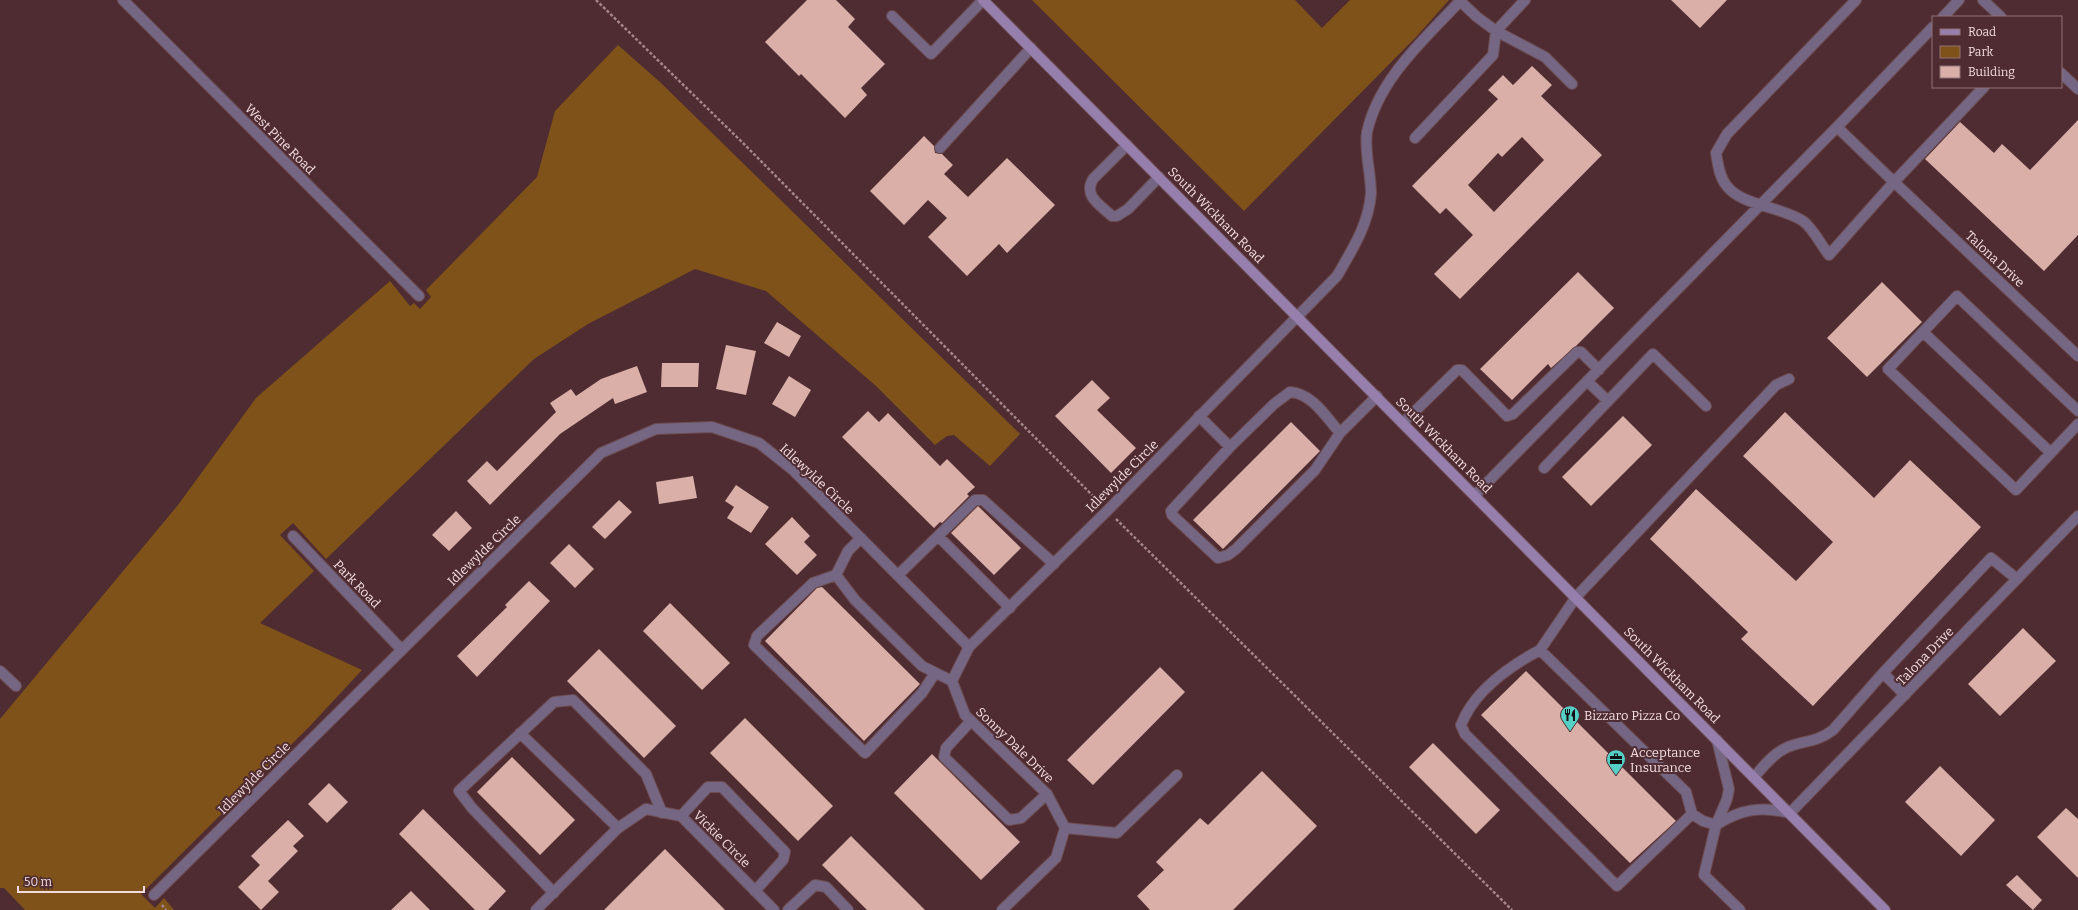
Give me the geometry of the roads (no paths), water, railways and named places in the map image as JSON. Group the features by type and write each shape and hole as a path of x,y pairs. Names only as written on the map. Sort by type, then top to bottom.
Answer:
{"main road":[{"name":"South Wickham Road","path":"983,0 1754,776 1885,910"}],"street":[{"name":"West Pine Road","path":"123,0 419,296"},
{"path":"892,16 931,54 983,0"},
{"path":"1460,0 1477,18 1496,31 1545,57 1572,84"},
{"name":"Idlewylde Circle","path":"154,895 601,453 656,429 712,427 758,443 794,470 970,648 1107,511 1337,276 1362,233 1371,194 1367,134 1376,104 1397,70 1460,0"},
{"path":"1415,138 1493,56 1496,31 1525,0"},
{"path":"1856,0 1732,129 1716,153 1719,170 1726,185 1737,195 1804,222 1829,255 1894,182 1983,88"},
{"path":"1944,16 1959,0"},
{"path":"1983,0 2000,16"},
{"path":"1475,495 1762,204 1932,28"},
{"path":"940,148 1030,48"},
{"path":"2062,74 2078,89"},
{"name":"Talona Drive","path":"1837,127 2078,356"},
{"path":"1127,145 1093,179 1089,186 1090,194 1112,216 1122,213 1159,177"},
{"path":"2078,411 1957,296 1888,369 2016,490 2078,424"},
{"path":"1923,332 2051,453"},
{"path":"1404,423 1457,370 1462,370 1507,416 1513,414 1577,352 1581,352 1599,370"},
{"path":"1544,468 1653,354 1706,406"},
{"path":"1692,814 1617,886 1465,734 1461,724 1467,710 1489,686 1518,662 1540,650 1576,597 1776,385 1788,379"},
{"path":"1587,381 1608,401"},
{"path":"1340,433 1310,399 1302,393 1290,392 1274,404 1230,447 1171,511 1172,515 1218,558 1228,555 1236,549 1315,470 1340,433 1377,396"},
{"path":"1199,416 1230,447"},
{"path":"898,575 975,500 983,500 1054,564"},
{"name":"Talona Drive","path":"1790,813 2078,516"},
{"name":"Park Road","path":"293,536 401,650"},
{"path":"938,536 1010,608"},
{"path":"861,538 848,551 836,575 813,583 757,636 754,644 865,753 922,693 935,673"},
{"path":"1754,776 1784,749 1812,742 1825,736 1833,730 1883,673 1992,558 2017,579"},
{"path":"836,575 855,600 922,666 952,681 970,648"},
{"path":"1540,650 1686,792 1692,814 1703,821 1716,825 1732,815 1748,810 1765,809 1790,813"},
{"path":"0,671 16,686"},
{"path":"1883,673 1905,695"},
{"name":"Sonny Dale Drive","path":"952,681 965,715 1047,794 1065,828"},
{"path":"554,893 472,808 459,791 554,702 573,700 646,774 662,813"},
{"path":"971,721 946,748 944,757 1009,820 1021,818 1047,794"},
{"path":"520,733 618,828"},
{"path":"1717,740 1729,789 1728,799 1716,825 1704,875 1740,910"},
{"path":"1002,910 1056,858 1065,828 1117,833 1177,774"},
{"path":"681,816 708,787 722,787 785,852 783,860 755,891"},
{"name":"Vickie Circle","path":"536,910 618,828 646,810 681,816 774,910"},
{"path":"788,910 815,885 826,887 848,910"}],"place":[{"name":"Bizzaro Pizza Co","path":"1570,732"},
{"name":"Acceptance Insurance","path":"1616,776"}]}
